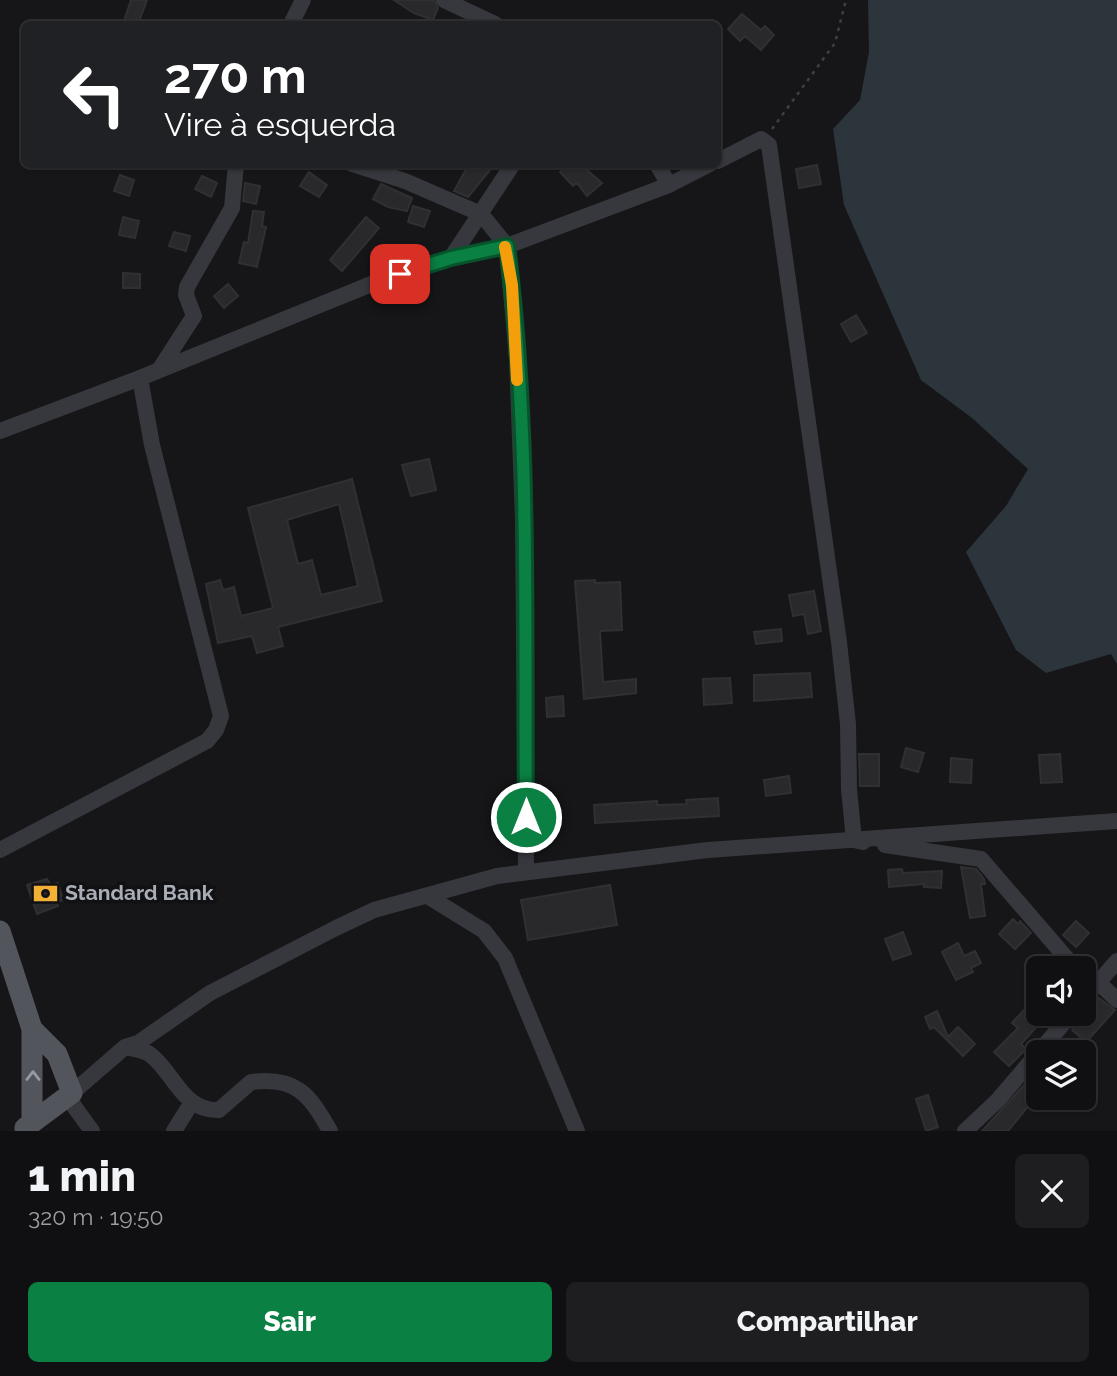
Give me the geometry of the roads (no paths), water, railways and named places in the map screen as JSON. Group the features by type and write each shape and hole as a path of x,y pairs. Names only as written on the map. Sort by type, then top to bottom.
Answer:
{"main road":[{"path":"0,932 32,1030 28,1128"},
{"path":"28,1128 70,1096 57,1054 32,1030"}],"street":[{"path":"292,21 303,0"},
{"path":"444,0 489,21"},
{"path":"721,160 765,139 769,145 777,196 775,207 789,279 790,305 797,331 796,345 838,630 848,724 849,789 854,840"},
{"path":"159,370 194,316 186,295 187,287 232,208 236,168"},
{"path":"364,168 405,181 481,214 507,246 516,346 523,520 526,871"},
{"path":"451,258 510,168"},
{"path":"659,168 669,185"},
{"path":"0,431 140,378 374,282 451,258 507,246 669,185 702,168"},
{"path":"0,850 207,741 222,716 152,444 140,378"},
{"path":"92,1131 70,1096 125,1046 138,1043 210,993 288,951 374,911 497,876 526,871 708,850 1117,821"},
{"path":"854,840 981,859 1065,956"},
{"path":"429,897 484,931 505,958 577,1131"},
{"path":"1096,985 1117,961"},
{"path":"1096,980 1117,1000"},
{"path":"1048,1040 1061,1026"},
{"path":"125,1046 150,1054 192,1101 202,1108 219,1110 251,1082 283,1083 302,1090 312,1100 330,1131"},
{"path":"965,1131 998,1100 1026,1066"},
{"path":"174,1131 192,1101"}],"place":[{"name":"Standard Bank","path":"45,893"}]}
